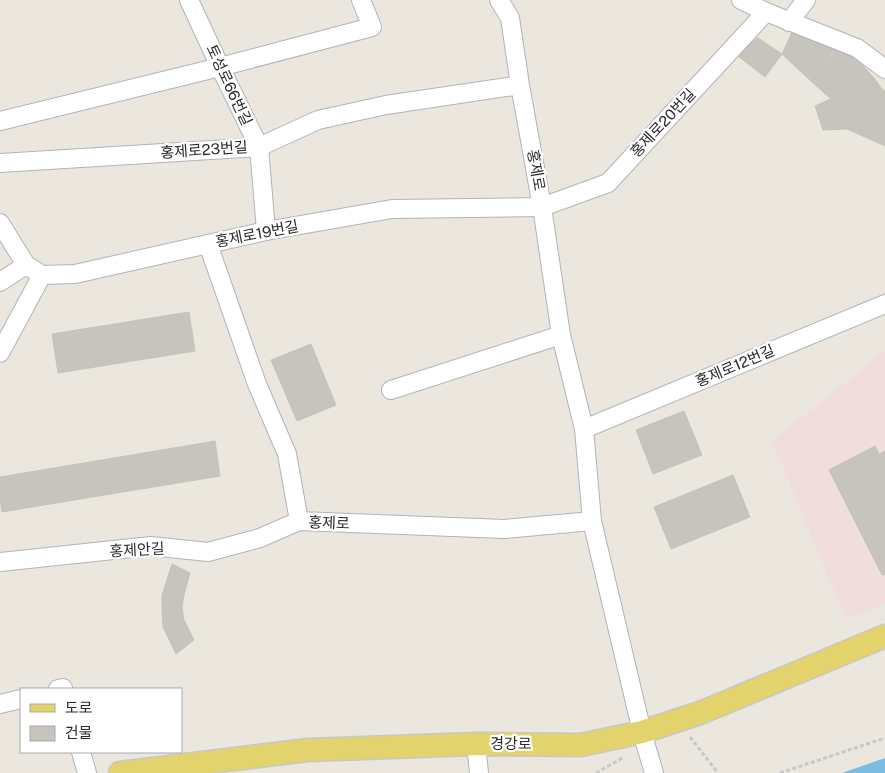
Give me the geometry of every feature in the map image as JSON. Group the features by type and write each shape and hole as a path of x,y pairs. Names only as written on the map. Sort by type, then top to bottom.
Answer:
{"main road":[{"name":"경강로","path":"120,773 308,750 476,744 581,745 644,739 678,721 885,636"}],"street":[{"name":"토성로66번길","path":"190,0 258,147 266,231"},
{"path":"0,121 220,67 372,27 361,0"},
{"name":"홍제로","path":"499,0 510,18 542,207 561,335 584,429 592,521 644,739 654,772"},
{"path":"741,0 789,22 856,48 885,69"},
{"path":"789,22 806,0"},
{"name":"홍제로20번길","path":"542,207 608,183 766,12"},
{"name":"홍제로23번길","path":"0,163 258,147 318,120 386,105 520,85"},
{"name":"홍제로19번길","path":"42,275 75,274 266,231 392,209 542,207"},
{"path":"0,223 26,264 42,275 0,353"},
{"name":"홍제로","path":"208,244 257,384 287,454 299,521 504,529 592,521"},
{"path":"0,282 26,264"},
{"name":"홍제로12번길","path":"584,429 885,304"},
{"path":"391,390 561,335"},
{"name":"홍제안길","path":"0,562 151,546 208,552 260,538 299,521"},
{"path":"0,704 20,699"},
{"path":"476,744 479,773"},
{"path":"81,753 87,773"}],"path":[{"path":"678,721 718,773"},
{"path":"780,773 885,738"},
{"path":"596,773 644,739"}],"shaded area":[{"path":"885,351 885,604 846,619 772,441"}],"water":[{"path":"885,758 885,773 842,773"}],"building":[{"path":"796,24 840,41 812,82 782,54"},
{"path":"758,38 782,54 765,77 734,53"},
{"path":"840,41 875,79 831,99 812,82"},
{"path":"875,79 881,88 847,129 823,130 815,106"},
{"path":"881,88 885,91 885,146 847,129"},
{"path":"189,312 195,351 58,373 52,334"},
{"path":"311,344 336,405 297,421 271,360"},
{"path":"684,411 702,455 653,474 636,430"},
{"path":"215,441 220,476 2,512 0,477"},
{"path":"875,446 879,454 885,451 885,574 882,575 829,470"},
{"path":"733,475 750,517 671,549 654,507"},
{"path":"172,564 190,573 182,606 184,620 194,640 176,654 163,627 162,610 162,595"}]}
